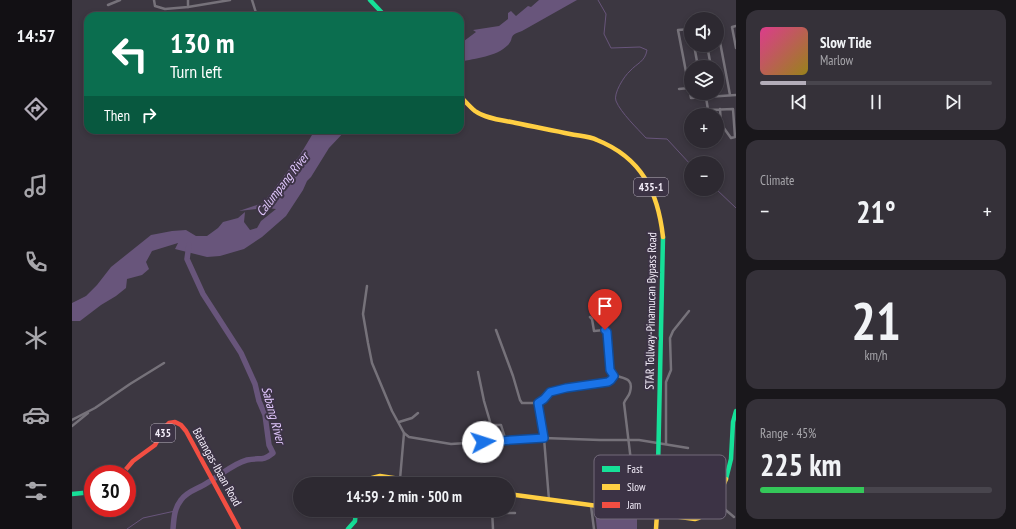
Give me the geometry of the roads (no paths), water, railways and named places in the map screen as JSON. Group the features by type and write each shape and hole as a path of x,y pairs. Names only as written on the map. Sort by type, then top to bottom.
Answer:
{"main road":[{"path":"370,0 381,12"},
{"name":"STAR Tollway-Pinamucan Bypass Road","path":"464,100 475,111 483,115 534,128 584,136 605,142 630,160 650,185 655,196 661,218 663,239 659,455"},
{"path":"726,480 733,442 733,417 736,411"},
{"name":"Batangas-Ibaan Road","path":"130,465 155,445 165,427 170,423 175,422 181,425 186,430 239,529"},
{"path":"376,477 387,477"},
{"path":"72,494 84,493"},
{"path":"515,495 594,505"},
{"path":"348,529 353,525 356,517"}],"street":[{"path":"108,5 120,0"},
{"path":"154,0 157,8 174,9 230,0"},
{"path":"188,0 188,7"},
{"path":"252,0 256,12"},
{"path":"736,26 732,26 736,48"},
{"path":"684,30 678,30 684,62"},
{"path":"722,52 730,95"},
{"path":"679,89 684,88"},
{"path":"724,95 736,95"},
{"path":"720,109 733,109 735,137 733,138 731,138 721,124 720,109"},
{"path":"367,286 363,314 375,371 392,412 404,433 409,437 451,444 544,438 629,440 659,442 688,448"},
{"path":"666,444 666,382 670,373 671,365 670,338 673,331 689,311"},
{"path":"590,317 593,321 594,331 605,330 607,332 610,370 614,376 625,378 631,385 630,394 624,401 631,455"},
{"path":"496,330 520,400 522,402 538,403 550,392 566,388 608,382 614,376"},
{"path":"72,426 92,410 164,362"},
{"path":"478,372 491,425 501,425 506,440"},
{"path":"538,403 544,438 549,500"},
{"path":"72,420 92,410"},
{"path":"399,422 412,418 418,413"},
{"path":"400,477 404,433"},
{"path":"591,505 594,529"},
{"path":"726,511 734,517"},
{"path":"492,517 493,529"}],"water":[{"path":"539,0 577,0 514,34 510,43 498,52 492,55 464,61 464,41 476,32 473,30 499,26 508,19 508,13 511,11 516,16 528,6 531,7"},
{"name":"Calumpang River","path":"313,134 342,134 329,148 286,216 262,237 244,249 220,256 207,257 175,249 178,243 152,251 146,262 149,269 142,275 127,279 126,288 80,321 72,321 72,303 86,296 111,267 151,235 186,230 196,236 207,236 218,228 223,222 238,218 245,212 244,222 250,230 257,228 261,221 276,209 266,208 239,211 263,203 300,155"}],"waterway":[{"path":"598,0 606,14 604,34 611,48 640,47 647,50 643,60 633,68 622,81 615,98 618,106 646,138 667,139 684,157"},
{"path":"723,196 736,208"},
{"name":"Sabang River","path":"173,529 177,507 186,494 204,485 236,464 251,459 263,458 273,453 269,445 265,415 259,401 255,384 241,353 203,294 187,259 189,245"},
{"path":"127,529 143,518 175,511"}]}
